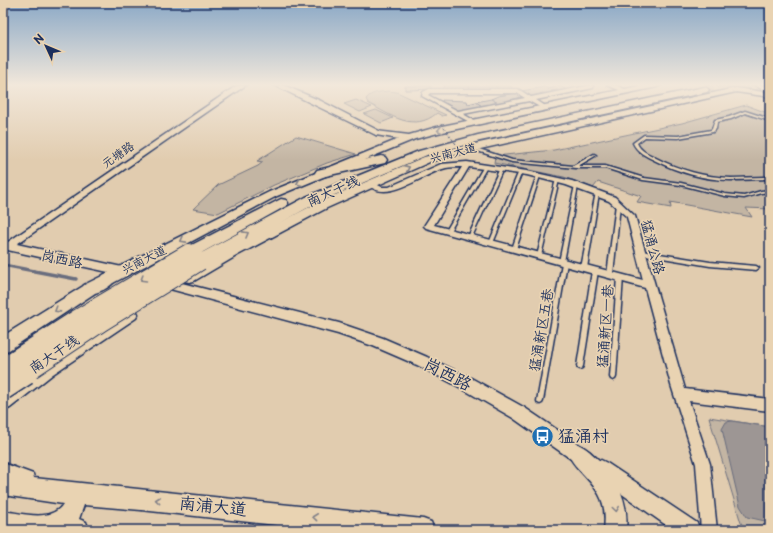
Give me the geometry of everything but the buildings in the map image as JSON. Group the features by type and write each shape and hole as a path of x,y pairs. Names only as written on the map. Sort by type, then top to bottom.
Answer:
{"highway":[{"name":"南大干线","path":"3,367 77,319 194,257 305,203 384,159 432,141 575,110"},
{"name":"南大干线","path":"384,159 608,110"},
{"path":"347,195 384,159"},
{"name":"南大干线","path":"7,394 103,321 194,257"}],"main road":[{"name":"兴南大道","path":"108,279 233,214 321,173 384,159 412,137 536,110"},
{"name":"兴南大道","path":"168,290 233,252 323,205 428,158 471,147 647,110"},
{"path":"379,133 392,136 412,137"},
{"path":"379,133 382,140 384,159"},
{"path":"3,344 108,279"},
{"path":"3,413 7,394 168,290"},
{"path":"34,324 18,345 13,355 14,365 21,371 47,369"},
{"path":"579,455 596,473 607,488 616,506 617,520 614,530"},
{"path":"3,473 24,482 68,493 74,500 74,508 66,518 47,529"},
{"name":"南浦大道","path":"3,484 68,493 141,498 423,530"},
{"path":"3,522 47,529 78,530"}],"street":[{"name":"元塘路","path":"5,246 204,110"},
{"path":"332,110 379,133"},
{"path":"452,110 475,123"},
{"path":"458,113 474,110"},
{"path":"467,164 429,226 649,285"},
{"name":"猛涌公路","path":"371,184 381,189 390,189 444,166 467,164 520,172 557,180 576,186 612,199 630,216 680,394 703,464 709,530"},
{"name":"岗西路","path":"5,246 122,271"},
{"name":"岗西路","path":"168,290 339,329 386,345 422,361 519,413 690,530"},
{"path":"680,394 770,405"}],"lane":[{"path":"770,120 744,112 730,118 716,120 714,130 712,131 678,137 644,136 635,143 641,151 669,167 729,179 748,177 770,178"},
{"path":"471,147 512,160 575,167 605,167 643,179 681,184 725,195 744,197 770,191"},
{"path":"575,167 594,155"},
{"path":"448,231 485,167"},
{"path":"470,237 501,169"},
{"path":"491,243 520,172"},
{"path":"514,249 538,176"},
{"path":"539,256 557,180"},
{"name":"猛涌新区五巷","path":"540,401 576,186"},
{"path":"584,268 597,193"},
{"path":"610,274 618,205"},
{"path":"641,254 710,264 756,268"},
{"path":"580,366 595,271"},
{"name":"猛涌新区一巷","path":"614,377 620,277"}],"path":[{"path":"441,124 462,152"}],"shaded area":[{"path":"376,110 393,118 381,123 364,114"},
{"path":"381,110 435,110 446,115 442,116 437,113 420,122 411,122 393,117"},
{"path":"729,110 759,110 770,114 770,209 746,208 752,217 670,202 671,208 637,202 641,196 598,182 593,188 564,177 494,163 495,156 554,150 682,123"},
{"path":"296,136 356,154 327,163 274,185 218,213 193,209 218,185 258,166 263,162 257,161"},
{"path":"709,417 770,427 770,530 748,530 741,523"},
{"path":"732,421 770,427 770,526 767,525 765,521 747,517 740,506 722,429 726,422"}],"waterway":[{"path":"3,265 76,279"}],"place":[{"name":"猛涌村","path":"542,436"}]}
